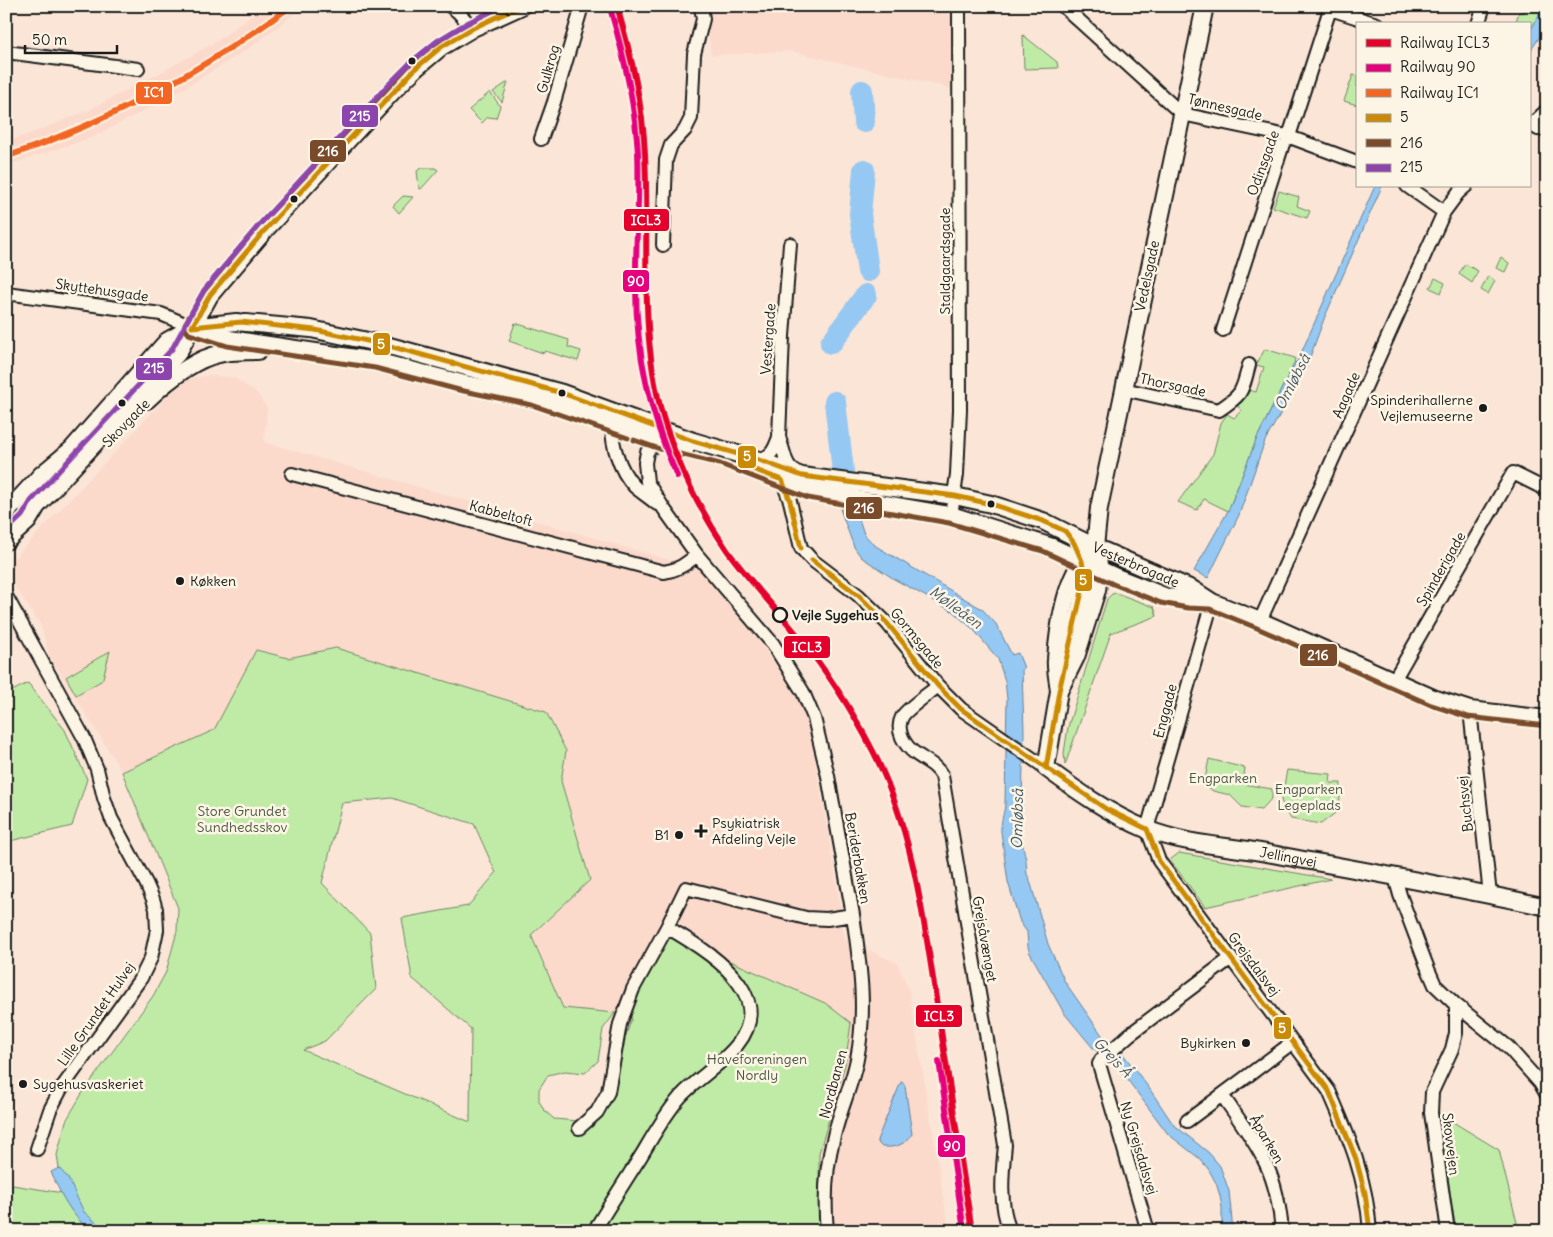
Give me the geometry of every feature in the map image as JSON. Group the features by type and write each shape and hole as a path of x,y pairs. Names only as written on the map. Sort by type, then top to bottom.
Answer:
{"main road":[{"path":"6,541 28,521 37,506 178,353 210,295 222,280 370,115 416,68 441,47 473,28 522,6"},
{"name":"Vedelsgade","path":"1046,768 1060,691 1076,657 1097,590 1100,569 1095,547 1099,508 1205,6"},
{"name":"Skovgade","path":"192,327 236,322 315,330 382,344 562,393 662,442 789,477"},
{"path":"6,513 42,475 71,450 167,341 192,327"},
{"name":"Skovgade","path":"192,327 230,339 376,361 461,383 534,398 759,460 789,477"},
{"name":"Skovgade","path":"28,521 43,510 126,421 176,375 202,360 218,354 254,350 300,350"},
{"name":"Vesterbrogade","path":"789,477 811,478 955,496 991,504 1043,521 1095,547 1192,589 1212,602 1260,621 1433,698 1470,710 1547,718"},
{"name":"Vesterbrogade","path":"789,477 810,491 951,516 1046,544 1164,596 1189,601 1212,602"},
{"path":"1060,691 1083,588 1084,573 1082,561 1074,543 1065,531"},
{"path":"1082,561 1095,547"},
{"name":"Jellingvej","path":"1046,768 1106,809 1147,829 1188,841 1257,851 1547,907"}],"street":[{"path":"450,6 473,28"},
{"name":"Gulkrog","path":"541,139 554,102 582,6"},
{"path":"663,246 666,160 671,145 685,130 691,118 694,54 703,19 701,6"},
{"name":"Staldgaardsgade","path":"951,516 957,474 960,410 959,6"},
{"name":"Tønnesgade","path":"1062,6 1182,114 1288,136 1356,162"},
{"path":"1479,22 1484,6"},
{"path":"1330,7 1371,22"},
{"name":"Odinsgade","path":"1223,330 1283,144 1291,130 1330,7"},
{"path":"6,52 138,69"},
{"path":"1547,110 1530,126 1547,130"},
{"path":"1410,188 1444,212"},
{"name":"Aagade","path":"1260,621 1444,212 1464,188"},
{"name":"Vestergade","path":"789,477 779,437 783,336 790,244"},
{"name":"Skyttehusgade","path":"6,292 161,314 192,327"},
{"name":"Thorsgade","path":"1123,389 1219,410 1236,399 1243,388 1249,365"},
{"name":"Beriderbakken","path":"614,419 616,455 627,476 635,487 664,509"},
{"path":"759,460 769,456 775,450 779,437"},
{"name":"Beriderbakken","path":"579,1128 597,1112 608,1092 620,1024 633,989 686,888 806,918 826,919 852,915 823,752 814,718 803,692 773,644 697,555 647,482 644,463 647,452 650,448 662,442"},
{"name":"Spinderigade","path":"1394,680 1513,473 1547,490"},
{"name":"Kabbeltoft","path":"292,474 664,572 683,567 697,555"},
{"name":"Gormsgade","path":"789,477 790,502 801,548 812,560 851,589 887,623 938,686 961,709 1046,768"},
{"name":"Lille Grundet Hulvej","path":"6,596 84,738 97,769 111,818 146,883 156,910 157,930 151,958 141,978 61,1089 50,1110 37,1149"},
{"name":"Enggade","path":"1147,829 1212,602"},
{"name":"Grejsåvænget","path":"938,686 903,716 900,726 902,738 909,749 937,767 942,776 1005,1145 1002,1193 1005,1218 1010,1231"},
{"name":"Buchsvej","path":"1470,710 1490,895"},
{"name":"Grejsdalsvej","path":"1147,829 1159,860 1329,1090 1360,1167 1370,1231"},
{"path":"1395,877 1428,969 1436,985 1456,1005 1508,1047 1540,1083 1547,1095"},
{"name":"Nordbanen","path":"827,1231 827,1170 834,1136 857,1060 863,1012 862,980 852,915"},
{"path":"594,1231 665,1116 682,1095 736,1046 748,1030 751,1010 747,996 740,983 725,967 667,927"},
{"name":"Ny Grejsdalsvej","path":"1148,1231 1100,1069 1101,1060 1143,1024 1231,958"},
{"name":"Skovvejen","path":"1448,1231 1431,1114 1432,1092 1452,1049 1456,1033 1456,1005"},
{"path":"1187,1121 1293,1042"},
{"name":"Åparken","path":"1222,1095 1266,1164 1280,1207 1282,1231"}],"shaded area":[{"path":"265,6 304,6 251,47 163,101 93,137 6,166 6,142 85,112 156,75 214,43"},
{"path":"705,6 959,6 962,91 790,51 711,55"},
{"name":"Psykiatrisk Afdeling Vejle","path":"209,375 234,378 256,392 267,408 264,442 704,570 777,666 797,697 810,731 839,898 844,939 897,963 909,990 949,1231 819,1231 819,1153 845,1065 671,935 615,1013 563,1008 531,935 590,880 561,781 566,751 336,648 288,658 256,650 215,730 122,772 49,655 41,626 6,573 6,567 167,397 186,380"}],"green space":[{"path":"1529,6 1542,10 1530,31 1530,22 1516,22 1519,12 1523,13 1525,9 1527,10"},
{"path":"1023,35 1057,62 1058,68 1024,69"},
{"path":"1353,75 1356,76 1356,105 1344,101"},
{"path":"508,82 502,102 493,92"},
{"path":"490,92 500,106 496,118 488,117 482,123 469,110"},
{"path":"421,168 435,168 438,170 421,189 419,188 417,171"},
{"path":"1279,191 1299,197 1297,206 1310,211 1307,218 1273,207"},
{"path":"403,196 413,197 399,213 393,206"},
{"path":"1501,257 1509,263 1505,272 1496,268"},
{"path":"1465,264 1478,271 1472,283 1459,274"},
{"path":"1488,276 1495,281 1488,294 1481,290"},
{"path":"1435,278 1445,283 1441,293 1430,288"},
{"path":"515,323 569,340 568,347 581,351 578,361 545,351 544,353 540,352 509,341"},
{"path":"1265,349 1295,358 1294,364 1257,438 1228,511 1204,499 1197,510 1178,502 1213,454 1221,423 1227,414 1234,418 1242,410 1236,405 1248,390 1256,392 1264,367 1256,365"},
{"path":"1116,593 1154,607 1157,616 1111,633 1065,765 1064,753 1068,727 1107,599"},
{"name":"Store Grundet Sundhedsskov","path":"336,648 546,712 566,751 561,781 590,880 531,935 563,1008 615,1013 671,935 825,1003 851,1023 845,1065 819,1153 819,1231 6,1231 6,1184 63,1193 57,1155 66,1121 83,1092 153,996 166,972 177,931 178,908 122,772 214,730 256,650 288,658","holes":["392,798 474,824 496,873 468,906 402,918 412,978 471,1029 470,1122 303,1050 325,1041 376,989 370,933 322,883 342,803","615,1013 632,1018 621,1049 589,1122 554,1119 544,1110 539,1101 539,1089 548,1075 565,1071 585,1073 598,1061 603,1029"]},
{"path":"110,651 101,681 76,695 66,677"},
{"path":"28,683 65,730 87,779 72,826 6,842 6,694"},
{"name":"Engparken","path":"1209,759 1245,768 1243,784 1272,789 1272,798 1261,810 1242,807 1230,795 1213,791 1204,784"},
{"name":"Engparken Legeplads","path":"1287,770 1331,774 1330,783 1341,783 1339,810 1321,824 1291,819 1281,801"},
{"path":"1179,853 1331,879 1205,907 1170,860"},
{"path":"1438,1113 1499,1150 1519,1231 1456,1231"}],"water":[{"path":"1544,6 1547,6 1547,26 1530,52 1530,31"},
{"name":"Omløbså","path":"1374,188 1381,188 1324,319 1306,368 1265,441 1239,515 1208,578 1194,571 1229,509 1257,438 1294,364 1298,360"},
{"path":"840,509 856,510 864,534 874,545 982,609 996,624 1012,655 1018,653 1024,668 1022,669 1024,732 1021,837 1027,875 1048,944 1065,982 1104,1038 1123,1054 1173,1124 1209,1153 1220,1166 1229,1191 1233,1231 1222,1231 1220,1196 1209,1170 1200,1159 1168,1134 1121,1071 1093,1048 1064,1013 1030,953 1027,932 1020,922 1008,882 1001,832 1005,802 1007,699 1005,681 998,659 973,629 952,611 894,579 861,557 854,547"},
{"path":"901,1082 905,1086 912,1134 899,1145 882,1147 877,1140"},
{"path":"59,1168 68,1178 84,1212 106,1231 91,1231 72,1211 62,1196 51,1172"}],"waterway":[{"name":"Mølleåen","path":"862,91 864,122"},
{"name":"Mølleåen","path":"864,170 860,214 868,271"},
{"name":"Mølleåen","path":"831,343 866,295"},
{"name":"Mølleåen","path":"835,402 843,471"}],"rail line":[{"name":"IC1","path":"6,157 45,143 119,111 154,93 223,53 291,6"},
{"name":"ICL3","path":"617,6 631,61 642,117 646,188 646,292 648,326 651,360 666,427 685,475 717,536 735,561 809,649 829,677 865,736 886,780 907,840 921,903 972,1231"},
{"name":"90","path":"610,8 628,79 637,134 636,289 642,361 653,408 677,476"},
{"name":"90","path":"939,1061 964,1231"}],"transit line":[{"name":"216","path":"503,6 454,31 411,63 259,225 204,291 185,324 185,329 189,334 227,346 375,368 459,390 532,405 628,438"},
{"name":"215","path":"6,531 22,516 31,501 172,349 204,290 259,225 387,86 411,62 437,41 469,22 503,6"},
{"name":"5","path":"192,327 210,295 265,230 416,68 441,47 473,28 521,6"},
{"name":"5","path":"192,327 241,322 315,330 382,344 562,393 693,441 759,460 802,476 955,496 991,504 1043,521 1065,531 1074,543 1082,561 1084,573 1083,587 1059,691 1046,768"},
{"name":"216","path":"634,440 660,449 720,464 808,498 949,523 1043,551 1113,584 1161,603 1188,608 1210,609 1431,705 1468,717 1546,726"},
{"name":"5","path":"745,466 782,480 790,501 801,548"},
{"name":"5","path":"812,560 858,595 887,623 938,686 961,709 1106,809 1147,829 1159,861 1329,1091 1356,1159 1365,1193 1370,1231"}],"place":[{"name":"Spinderihallerne Vejlemuseerne","path":"1483,408"},
{"name":"Køkken","path":"180,581"},
{"name":"Vejle Sygehus","path":"780,615"},
{"name":"Psykiatrisk Afdeling Vejle","path":"701,831"},
{"name":"B1","path":"679,835"},
{"name":"Bykirken","path":"1246,1043"},
{"name":"Sygehusvaskeriet","path":"23,1084"}],"water label":[{"name":"Grejs Å","path":"1113,1057"}],"park label":[{"name":"Haveforeningen Nordly","path":"757,1068"}]}
